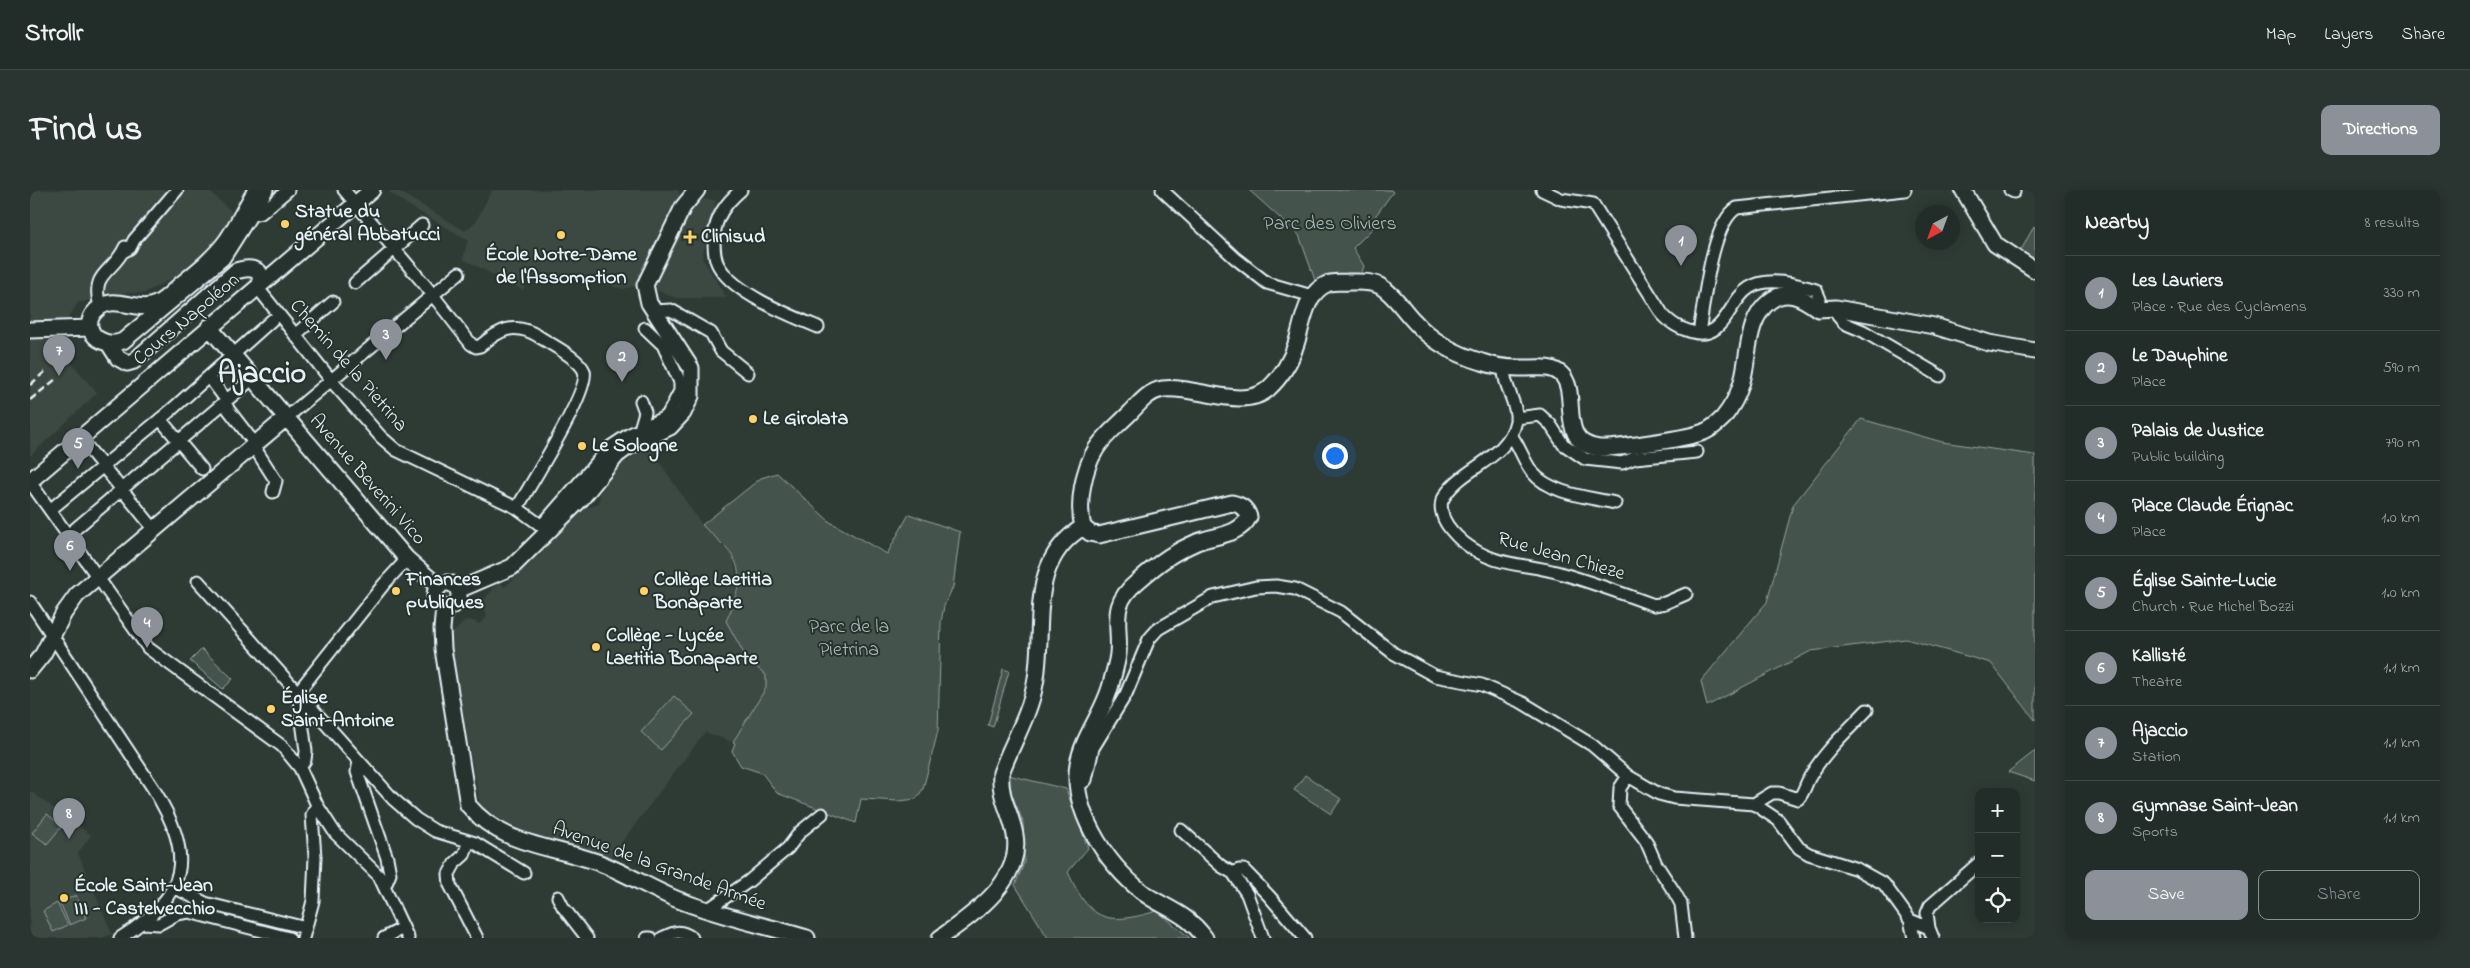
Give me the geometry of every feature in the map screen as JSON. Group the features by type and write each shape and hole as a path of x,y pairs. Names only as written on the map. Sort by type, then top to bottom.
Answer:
{"main road":[{"path":"256,190 226,240 208,262 156,304 131,307 113,303 100,307 92,316 90,328 97,338 109,344 118,358 127,363 134,361 236,272 246,269 259,272 259,285"},
{"path":"109,344 123,341 222,258 265,190"},
{"name":"Cours Napoléon","path":"30,481 372,190"},
{"path":"458,590 512,567 549,526 581,499 617,455 628,447 670,427 683,413 691,396 691,368 648,303 645,285 683,208 697,190"},
{"path":"1963,190 1995,244 2035,270"},
{"path":"1205,938 1194,924 1151,898 1132,884 1113,865 1088,823 1078,786 1078,764 1110,690 1118,654 1117,614 1119,603 1135,583 1170,556 1196,543 1236,531 1245,526 1249,517 1247,511 1240,505 1232,503 1099,535 1090,533 1083,527 1079,512 1088,467 1096,449 1146,396 1161,389 1180,389 1225,397 1252,398 1267,390 1286,367 1296,345 1312,296 1328,283 1363,282 1380,286 1392,295 1428,336 1441,345 1484,363 1548,368 1562,375 1568,385 1570,422 1576,435 1586,443 1597,448 1617,448 1687,436 1705,432 1720,421 1733,404 1742,385 1755,317 1762,307 1776,296 1786,294 1802,298 1818,309 1836,308 1934,326 1989,343 2035,351"},
{"path":"131,307 137,329"},
{"name":"Avenue Beverini Vico","path":"209,327 407,559 439,587"},
{"path":"30,330 90,328"},
{"path":"30,670 53,636 71,601 286,418"},
{"path":"940,938 989,899 1001,884 1014,859 1015,836 1000,788 1002,773 1035,685 1042,589 1049,563 1061,546 1083,527"},
{"path":"444,584 451,584 458,590 459,598 455,605 444,607 436,599 439,587 444,584"},
{"name":"Avenue de la Grande Armée","path":"444,607 443,649 468,804 477,815 496,831 517,840 600,863 677,899 707,910 807,938"}],"street":[{"path":"100,307 96,288 99,278 123,252 130,248 134,240 177,190"},
{"path":"250,215 262,213 288,190"},
{"path":"344,190 476,347 504,328 519,329 533,333 580,364 584,372 582,387 570,415 517,508"},
{"path":"742,190 721,211 714,232 714,250 719,268 732,281 754,297 818,327"},
{"path":"1162,190 1235,258 1267,283 1312,296"},
{"path":"1542,190 1561,199 1593,204 1663,315 1674,327 1699,334 1712,331 1719,325 1748,288 1766,283 1799,285 1816,290 1820,298 1818,309"},
{"path":"1699,334 1717,234 1732,210 1905,190"},
{"path":"355,283 422,225"},
{"path":"286,418 331,378 460,273"},
{"name":"Chemin de la Pietrina","path":"259,285 295,335 381,437 396,450 517,508 549,526"},
{"path":"295,335 333,302"},
{"path":"1836,308 1838,316 1844,324 1863,331 1940,376"},
{"path":"654,311 671,310 711,334 721,352 748,373"},
{"path":"50,510 160,420 272,320"},
{"path":"549,526 610,447 666,416 680,391 680,382 663,345 645,328"},
{"path":"1504,366 1503,375 1516,418 1540,415 1550,424 1563,444 1585,459 1622,463 1635,458 1697,452"},
{"path":"209,377 255,444 258,453 276,481 273,492"},
{"path":"68,535 226,404 253,378"},
{"path":"640,429 645,412 641,401"},
{"name":"Rue Jean Chieze","path":"1516,418 1511,435 1496,453 1457,482 1441,502 1441,511 1446,525 1457,536 1492,559 1506,564 1561,573 1654,604 1665,603 1686,594"},
{"path":"160,420 202,469"},
{"path":"1511,435 1519,446 1521,455 1534,474 1552,487 1615,503"},
{"path":"80,438 154,529"},
{"path":"30,481 148,648 282,746 300,768 317,805 335,834 375,872 385,886 406,933 386,937"},
{"path":"300,768 305,760 306,751 298,692 384,584 407,559"},
{"path":"198,581 394,800 416,819 434,831 469,841 524,873"},
{"path":"1078,786 1086,780 1093,748 1126,694 1149,639 1158,629 1213,597 1256,587 1276,586 1294,589 1341,612 1393,653 1435,676 1482,685 1522,702 1592,745 1628,776 1659,794 1674,798 1754,804 1778,820 1799,848 1809,854 1857,869 1884,884 1910,920 1931,933"},
{"path":"30,602 167,811 180,848 179,870 174,887 143,923 120,938"},
{"path":"1754,804 1772,793 1779,793 1798,799 1802,796 1811,774 1823,758 1867,710"},
{"path":"359,761 357,772 387,858 390,874 385,886"},
{"path":"1628,776 1620,788 1619,806 1646,841 1656,864 1676,893 1681,904 1685,938"},
{"path":"174,887 205,903 305,933 313,900 315,857 312,815 317,805"},
{"path":"707,910 755,876 788,848 800,832 822,814"},
{"path":"1181,830 1221,866 1234,873 1247,894 1263,938"},
{"path":"469,841 464,855 455,863 450,874 450,885 477,938"},
{"path":"1931,933 1927,913 1930,906 1975,867"},
{"path":"1234,873 1244,870 1270,896 1305,938"},
{"path":"558,897 563,907 587,938"},
{"path":"143,923 159,924 171,916 188,912 288,938"},
{"path":"1910,920 1914,938"},
{"path":"662,938 674,931 682,932 692,938"}],"shaded area":[{"path":"208,190 233,213 220,236 190,269 144,293 116,293 78,303 53,341 97,393 30,456 30,191"},
{"name":"École Notre-Dame de l'Assomption","path":"396,190 465,231 476,221 492,190 678,190 680,198 636,286 623,289 585,278 548,275 529,280 523,290 463,259 468,240 408,205 389,192"},
{"name":"Clinisud","path":"703,199 716,200 702,258 727,298 676,298 651,288 683,217"},
{"name":"Collège - Lycée Laetitia Bonaparte","path":"648,445 702,525 733,557 738,583 734,604 726,621 747,659 766,675 766,688 733,742 705,732 609,859 527,838 500,825 480,805 449,636 466,620 479,624 487,617 482,602 499,582 505,587 539,555 565,524 582,509 599,504 600,493 622,459 628,462 635,451"},
{"path":"30,791 91,835 78,853 112,934 102,938 30,938"}],"green space":[{"name":"Parc des Oliviers","path":"1249,190 1391,190 1393,192 1376,215 1372,229 1353,248 1364,266 1361,275 1316,283 1299,235"},
{"path":"2035,227 2035,266 2018,256"},
{"path":"1861,419 1942,442 2035,455 2035,720 1991,663 1906,639 1811,651 1707,706 1701,681 1767,602 1793,505"},
{"name":"Parc de la Pietrina","path":"777,473 830,522 887,554 909,514 960,532 953,587 944,606 941,622 938,731 923,789 916,799 899,801 861,799 856,823 777,793 762,773 741,766 732,751 735,743 733,742 766,688 766,675 747,659 726,621 733,606 737,589 737,564 726,548 702,525 761,478"},
{"path":"202,649 233,679 223,689 190,661"},
{"path":"1003,669 1009,671 993,727 988,725"},
{"path":"674,696 694,714 661,750 641,732"},
{"path":"2035,751 2035,781 2008,772"},
{"path":"1008,775 1066,789 1088,848 1068,872 1084,901 1092,910 1102,916 1112,918 1139,916 1157,911 1190,938 1048,938 1015,885 1024,863 1023,822 1012,795"},
{"path":"1305,775 1341,799 1331,814 1294,790"},
{"path":"47,814 62,826 47,844 32,833"},
{"path":"76,895 86,918 70,925 60,903"},
{"path":"57,903 68,925 53,932 43,911"}],"railway":[{"path":"30,385 48,369"},
{"path":"30,400 56,379"}],"place":[{"name":"Statue du général Abbatucci","path":"285,224"},
{"name":"École Notre-Dame de l'Assomption","path":"561,235"},
{"name":"Clinisud","path":"690,237"},
{"name":"Les Lauriers","path":"1681,266"},
{"name":"Palais de Justice","path":"386,360"},
{"name":"Ajaccio","path":"59,376"},
{"name":"Le Dauphine","path":"622,382"},
{"name":"Le Girolata","path":"753,419"},
{"name":"Le Sologne","path":"582,446"},
{"name":"Église Sainte-Lucie","path":"78,469"},
{"name":"Kallisté","path":"70,571"},
{"name":"Finances publiques","path":"396,591"},
{"name":"Collège Laetitia Bonaparte","path":"644,591"},
{"name":"Collège - Lycée Laetitia Bonaparte","path":"596,647"},
{"name":"Place Claude Érignac","path":"147,648"},
{"name":"Église Saint-Antoine","path":"271,709"},
{"name":"Gymnase Saint-Jean","path":"69,839"},
{"name":"École Saint-Jean III - Castelvecchio","path":"64,898"}],"district":[{"name":"Ajaccio","path":"262,375"}]}
